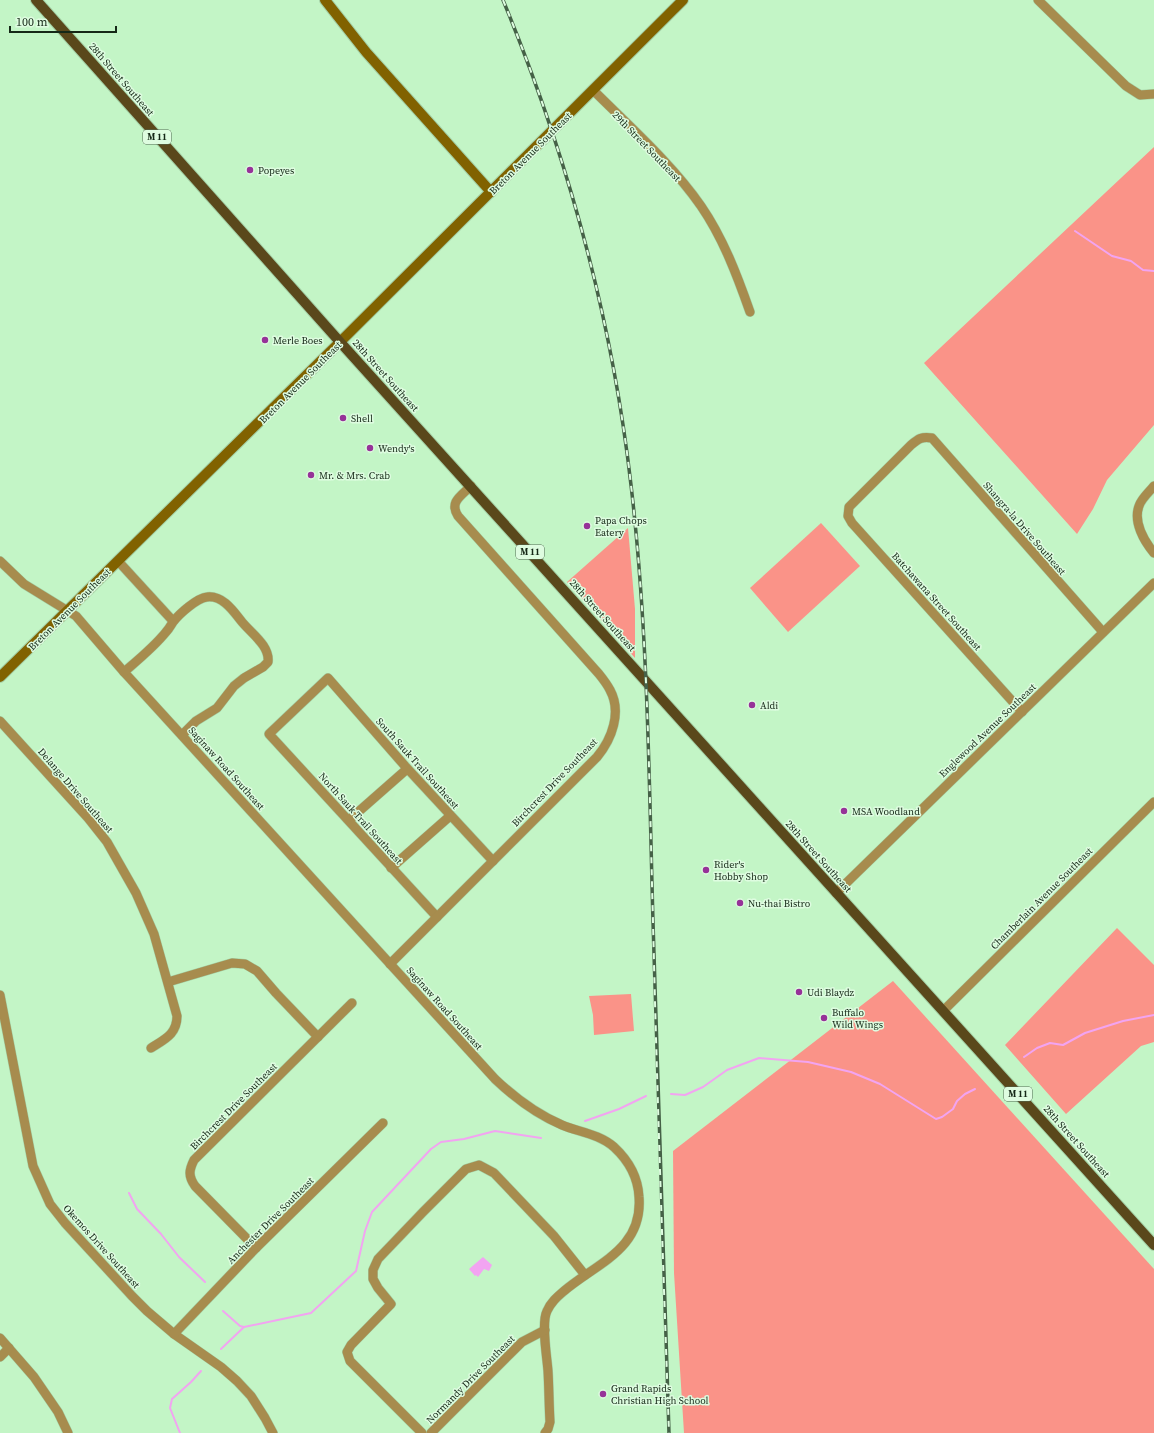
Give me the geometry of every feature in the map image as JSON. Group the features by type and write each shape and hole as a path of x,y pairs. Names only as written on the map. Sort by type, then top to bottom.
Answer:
{"main road":[{"name":"28th Street Southeast","path":"36,0 340,342 1154,1245"},
{"path":"325,0 356,40 491,192"},
{"name":"Breton Avenue Southeast","path":"0,677 340,342 683,0"}],"street":[{"path":"1038,0 1126,86 1140,95 1154,94"},
{"name":"29th Street Southeast","path":"593,90 675,172 702,207 722,243 738,278 750,312"},
{"name":"Batchawana Street Southeast","path":"932,438 921,437 911,445 854,502 849,508 848,516 852,523 1022,712"},
{"name":"Shangra-la Drive Southeast","path":"932,438 1103,632"},
{"name":"Birchcrest Drive Southeast","path":"390,964 577,778 605,748 613,727 615,709 614,700 610,690 600,674 454,510 455,503 471,486"},
{"path":"1154,486 1147,493 1139,506 1138,518 1140,529 1146,543 1154,553"},
{"path":"118,560 174,621"},
{"name":"Saginaw Road Southeast","path":"0,561 24,584 76,616 124,672 495,1079 514,1097 535,1111 562,1125 601,1138 615,1147 627,1161 632,1169 639,1189 639,1208 634,1227 628,1239 618,1251 554,1299 546,1313 545,1330 550,1422 545,1433"},
{"name":"Englewood Avenue Southeast","path":"836,893 1154,583"},
{"path":"124,672 167,631 174,621 200,599 208,597 216,598 226,603 266,650 269,656 268,662 263,667 234,686 217,708 196,721 182,735"},
{"name":"South Sauk Trail Southeast","path":"328,678 407,769 493,861"},
{"name":"North Sauk Trail Southeast","path":"328,678 269,734 437,917"},
{"name":"Delange Drive Southeast","path":"0,721 88,818 107,842 136,893 154,934 177,1016 177,1024 173,1032 151,1048"},
{"path":"349,820 407,769"},
{"name":"Chamberlain Avenue Southeast","path":"943,1011 1154,802"},
{"path":"391,868 450,816"},
{"path":"168,982 232,963 245,964 257,971 318,1037"},
{"name":"Okemos Drive Southeast","path":"0,995 33,1166 50,1204 66,1224 132,1296 174,1334 221,1366 237,1381 251,1396 273,1433"},
{"name":"Birchcrest Drive Southeast","path":"256,1248 194,1186 190,1180 190,1167 194,1160 352,1003"},
{"name":"Anchester Drive Southeast","path":"174,1334 256,1248 384,1123"},
{"name":"Normandy Drive Southeast","path":"422,1433 350,1361 347,1352 351,1345 391,1304 378,1288 373,1279 373,1270 378,1259 466,1169 479,1165 494,1173 554,1236 585,1275"},
{"name":"Normandy Drive Southeast","path":"431,1433 522,1342 545,1330"},
{"path":"0,1338 34,1377 58,1412 68,1433"},
{"path":"0,1357 9,1348"}],"shaded area":[{"path":"1154,147 1154,425 1107,480 1093,509 1077,534 924,363"},
{"path":"821,523 860,566 788,632 750,588"},
{"path":"628,528 635,609 635,658 567,582"},
{"path":"1117,928 1154,965 1154,1042 1141,1046 1066,1114 1005,1045"},
{"path":"893,981 1154,1269 1154,1433 684,1433 674,1273 673,1151"},
{"path":"631,994 634,1031 594,1035 593,1015 589,996"},
{"path":"483,1257 492,1265 489,1271 484,1269 478,1277 476,1275 475,1276 469,1269"}],"waterway":[{"path":"1075,231 1112,256 1131,261 1143,270 1154,271"},
{"path":"1024,1057 1037,1048 1050,1043 1063,1045 1085,1033 1123,1021 1154,1015"},
{"path":"671,1094 685,1095 703,1087 727,1070 759,1058 808,1062 851,1072 880,1084 936,1119 942,1117 953,1109 957,1101 965,1094 975,1089"},
{"path":"585,1121 619,1109 646,1096"},
{"path":"221,1349 244,1327 311,1313 356,1271 365,1231 372,1212 431,1149 441,1142 464,1139 495,1131 541,1138"},
{"path":"129,1193 137,1209 161,1234 179,1257 205,1282"},
{"path":"223,1311 240,1326 244,1327"},
{"path":"180,1433 170,1408 172,1399 201,1371"}],"railway":[{"path":"503,0 526,58 547,118 567,178 584,238 612,361 623,423 631,485 637,539 647,704 658,1114 669,1433"}],"place":[{"name":"Popeyes","path":"250,170"},
{"name":"Merle Boes","path":"265,340"},
{"name":"Shell","path":"343,418"},
{"name":"Wendy's","path":"370,448"},
{"name":"Mr. & Mrs. Crab","path":"311,475"},
{"name":"Papa Chops Eatery","path":"587,526"},
{"name":"Aldi","path":"752,705"},
{"name":"MSA Woodland","path":"844,811"},
{"name":"Rider's Hobby Shop","path":"706,870"},
{"name":"Nu-thai Bistro","path":"740,903"},
{"name":"Udi Blaydz","path":"799,992"},
{"name":"Buffalo Wild Wings","path":"824,1018"},
{"name":"Grand Rapids Christian High School","path":"603,1394"}]}
